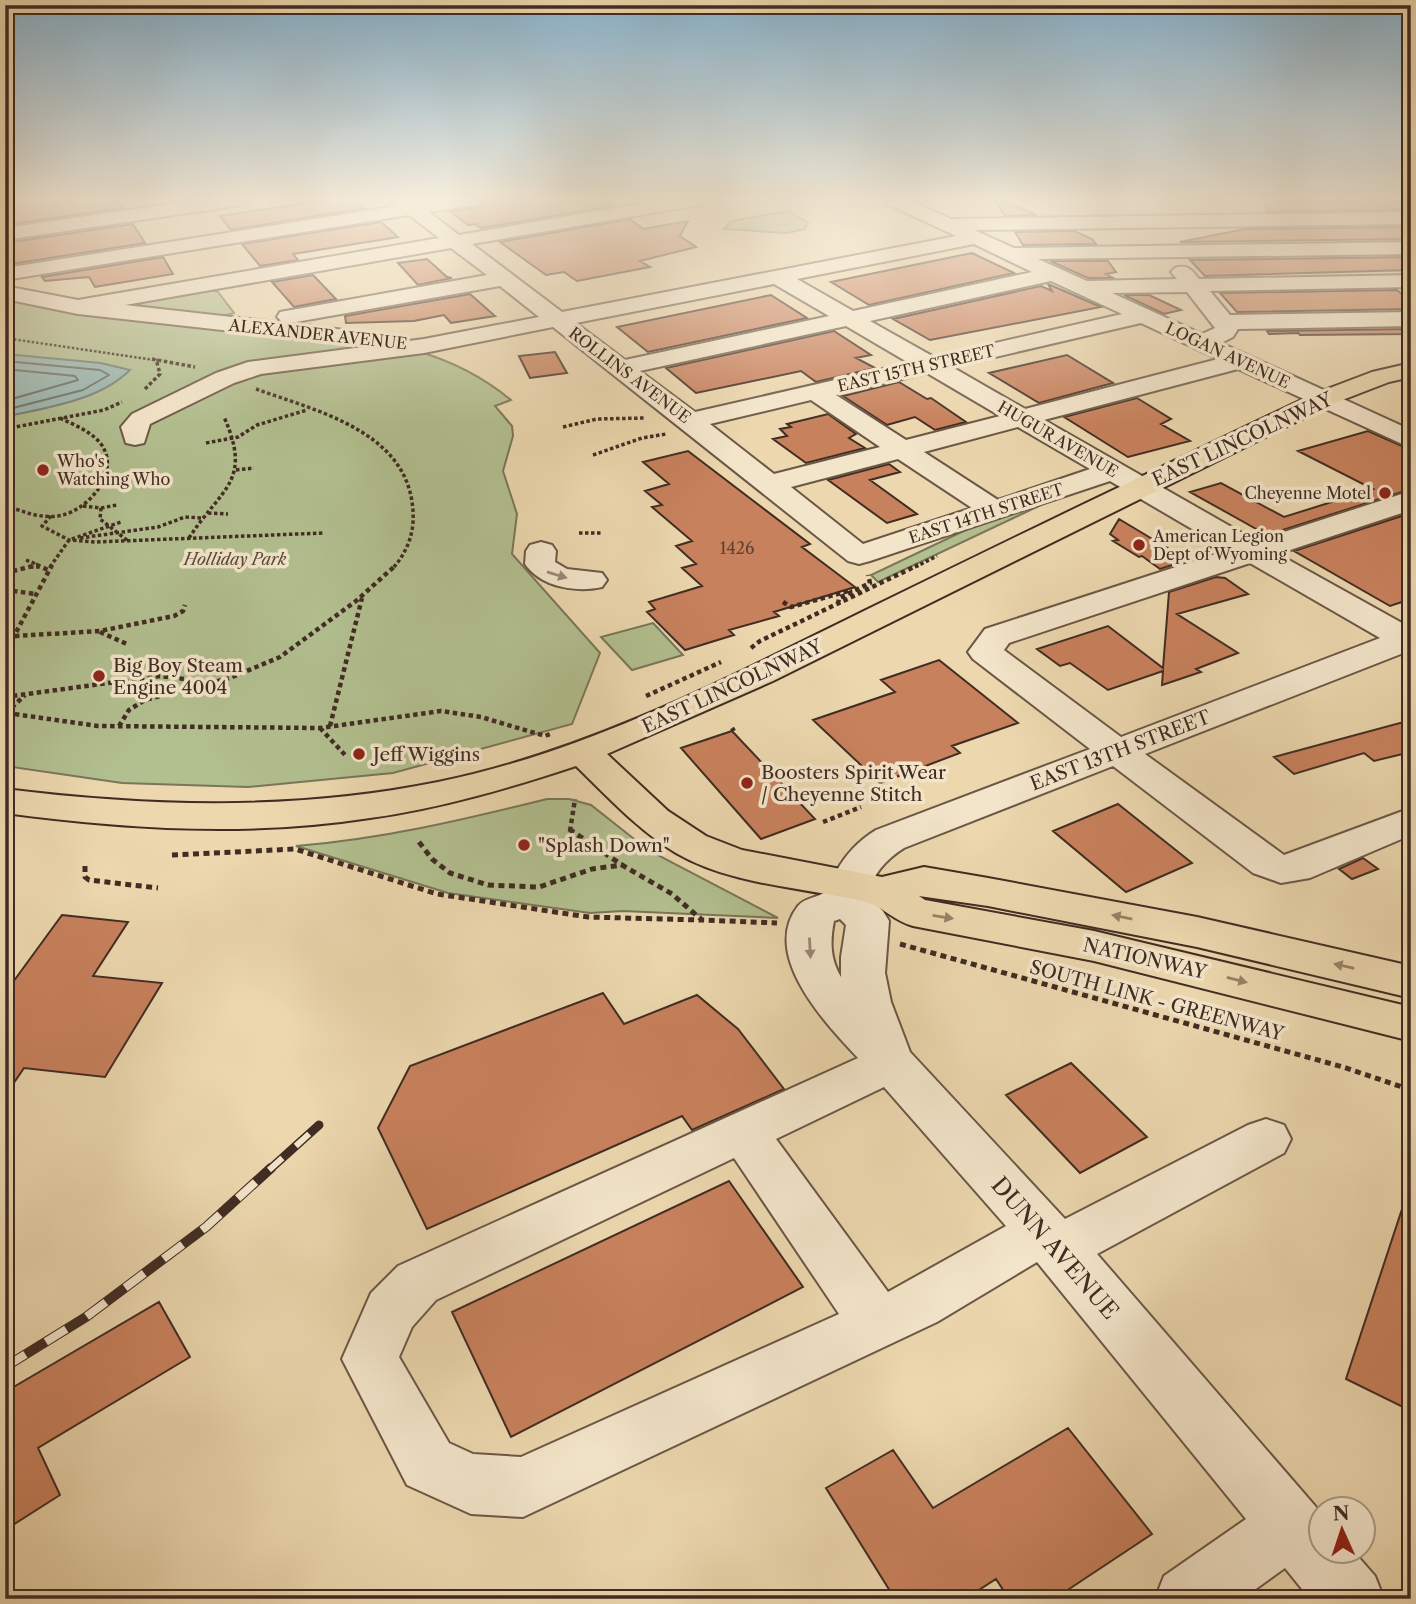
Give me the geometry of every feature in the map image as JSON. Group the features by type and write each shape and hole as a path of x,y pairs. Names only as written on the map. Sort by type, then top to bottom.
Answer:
{"main road":[{"name":"EAST LINCOLNWAY","path":"5,801 113,814 190,817 304,814 373,806 438,794 528,771 570,742 698,706 1126,479 1323,399 1381,377 1411,370"},
{"name":"NATIONWAY","path":"570,742 654,820 692,845 754,867 858,892 913,912 1106,949 1411,1024"},
{"name":"NATIONWAY","path":"858,892 924,881 1197,932 1411,982"}],"street":[{"path":"220,274 262,325 264,344 257,367"},
{"path":"78,307 269,274"},
{"name":"ROLLINS AVENUE","path":"496,274 620,368 681,423 769,484 859,555"},
{"path":"135,437 134,427 141,418 225,378 257,367 424,346 794,274"},
{"path":"620,368 1053,274"},
{"name":"LOGAN AVENUE","path":"1053,274 1411,440"},
{"path":"1183,274 1227,326 1225,332 1203,344"},
{"name":"HUGUR AVENUE","path":"778,277 1409,640"},
{"path":"262,325 503,279"},
{"path":"1082,287 1411,281"},
{"name":"ALEXANDER AVENUE","path":"5,292 78,307 262,325 424,346"},
{"name":"EAST 15TH STREET","path":"681,423 1143,316"},
{"path":"1224,322 1411,319"},
{"path":"769,484 1239,360"},
{"path":"814,391 994,510"},
{"name":"EAST 14TH STREET","path":"859,555 994,510 1126,479"},
{"path":"1411,500 997,636 985,652 1267,864 1281,869 1296,868 1411,820"},
{"path":"541,551 540,564 546,572 565,578 591,580"},
{"name":"EAST 13TH STREET","path":"858,892 862,860 876,846 890,839 1409,640"},
{"name":"DUNN AVENUE","path":"858,892 815,913 808,937 808,955 832,1000 1051,1240 1352,1599"},
{"path":"891,1063 417,1283 391,1311 370,1359 428,1464 471,1484 523,1487 878,1324 1266,1139"},
{"path":"743,1132 878,1324"},
{"path":"1187,1599 1291,1525"}],"path":[{"path":"5,338 156,359 160,374 156,382 138,393"},
{"path":"118,727 129,710 145,700 255,669 291,651 386,576 408,549 415,521 406,474 389,454 367,436 309,409 225,378"},
{"path":"5,429 104,410 129,398"},
{"path":"206,443 235,437 271,420 309,409"},
{"path":"188,538 222,497 236,470 239,452 235,437 224,417"},
{"path":"5,505 51,516 70,513 83,506 105,478 108,465 105,451 91,436 60,418"},
{"path":"563,427 597,419 681,423"},
{"path":"593,455 681,423"},
{"path":"236,470 254,468"},
{"path":"83,506 101,508 117,505"},
{"path":"101,508 100,519 129,541"},
{"path":"207,513 228,514"},
{"path":"51,516 42,526 69,540 129,541 324,533"},
{"path":"69,540 158,527 185,517 203,518"},
{"path":"5,653 48,570 69,540 121,522"},
{"path":"579,533 601,533"},
{"path":"740,653 941,554"},
{"path":"26,560 48,570"},
{"path":"5,573 37,565"},
{"path":"5,590 36,594"},
{"path":"783,602 791,607 856,590"},
{"path":"330,726 363,595"},
{"path":"15,636 100,631 174,616 183,611 185,605"},
{"path":"100,631 129,645"},
{"path":"644,697 728,659"},
{"path":"5,697 160,676 209,682"},
{"path":"6,713 26,694"},
{"path":"6,713 118,727 320,727 441,711 481,716 570,742"},
{"path":"320,727 346,757"},
{"path":"575,799 569,830 573,835 606,850 622,865 672,894 702,920"},
{"path":"824,822 861,807"},
{"path":"419,842 432,859 450,873 488,886 539,887 592,869 622,865"},
{"path":"172,855 295,849 437,894 587,917 781,923"},
{"path":"85,866 85,877 89,880 158,888"},
{"name":"SOUTH LINK - GREENWAY","path":"894,942 1343,1067 1411,1090"}],"green space":[{"path":"211,290 218,292 234,313 220,317 138,306 145,301"},
{"name":"Holliday Park","path":"5,298 49,309 420,352 445,360 490,384 511,400 495,406 512,426 513,436 503,471 517,514 512,554 600,653 572,724 393,773 248,787 122,783 5,766"},
{"path":"1058,497 878,582 871,575 993,517"},
{"path":"653,623 683,655 632,670 601,637"},
{"path":"547,799 569,799 591,805 648,850 778,918 623,911 590,913 448,893 296,846 360,839 422,828"}],"water":[{"path":"5,354 101,363 130,370 117,381 88,396 5,417"}],"building":[{"path":"61,274 173,274 95,287 89,277 45,281 42,277"},
{"path":"408,274 444,274 452,278 418,285"},
{"path":"567,274 614,274 577,281"},
{"path":"871,274 1010,274 869,305 831,282"},
{"path":"1079,274 1107,274 1113,278 1088,278"},
{"path":"1203,274 1279,274 1205,276"},
{"path":"313,275 336,299 294,307 272,282"},
{"path":"1048,284 1101,307 930,340 893,319 1041,286 1052,291"},
{"path":"1397,290 1411,302 1411,309 1237,312 1220,293"},
{"path":"470,294 495,316 451,323 444,315 414,321 346,323 345,316"},
{"path":"771,295 807,318 648,352 617,327"},
{"path":"1124,295 1149,295 1181,310 1164,314"},
{"path":"1411,329 1411,334 1300,335 1269,334 1267,331"},
{"path":"834,331 871,355 856,358 875,368 816,382 801,371 696,393 666,368"},
{"path":"555,352 567,373 530,378 519,356"},
{"path":"1067,355 1113,383 1039,403 989,373"},
{"path":"899,382 927,399 931,398 966,422 935,430 915,417 887,425 843,396"},
{"path":"1137,398 1171,419 1161,424 1190,441 1128,457 1064,417"},
{"path":"828,414 856,434 849,438 865,448 806,463 773,439 787,436 780,429 791,427 787,424"},
{"path":"1368,431 1411,450 1411,489 1267,535 1190,492 1221,483 1284,517 1373,489 1298,451"},
{"path":"688,451 810,544 802,547 855,587 774,612 779,616 729,630 734,635 685,650 647,612 655,609 649,602 702,586 682,568 696,564 676,546 692,541 652,507 662,505 645,491 669,484 643,462"},
{"path":"889,464 900,472 870,480 917,514 887,523 828,480"},
{"path":"1411,513 1411,599 1390,606 1294,551"},
{"path":"1119,519 1188,560 1160,569 1142,556 1139,557 1113,541 1118,540 1110,534"},
{"path":"1216,577 1225,578 1248,594 1177,614 1238,653 1196,669 1201,672 1162,685 1163,671 1108,690 1070,663 1060,666 1037,649 1108,626 1163,668 1169,592"},
{"path":"939,660 1018,723 952,746 960,753 880,783 813,720 895,692 881,680"},
{"path":"1411,720 1411,752 1374,761 1364,753 1294,774 1274,757"},
{"name":"Boosters Spirit Wear / Cheyenne Stitch","path":"732,731 815,819 761,839 681,748"},
{"path":"1118,804 1192,863 1126,892 1053,831"},
{"path":"1363,858 1378,869 1352,879 1339,869"},
{"path":"62,915 128,922 93,976 162,983 105,1077 24,1068 5,1096 5,993"},
{"path":"603,993 624,1024 697,995 738,1029 784,1089 692,1130 682,1116 427,1229 378,1128 410,1066"},
{"path":"1071,1063 1147,1137 1080,1173 1006,1095"},
{"path":"729,1181 803,1287 511,1437 452,1312"},
{"path":"1406,1197 1411,1198 1411,1411 1346,1379"},
{"path":"159,1302 190,1357 38,1448 60,1495 5,1530 5,1392"},
{"path":"1068,1428 1152,1534 1054,1599 1009,1599 996,1579 965,1599 895,1599 826,1488 893,1450 933,1508"}],"railway":[{"path":"269,1170 319,1125"},
{"path":"5,1367 86,1317 206,1227 271,1168"}],"place":[{"name":"Who's Watching Who","path":"43,470"},
{"name":"Cheyenne Motel","path":"1385,493"},
{"name":"American Legion Dept of Wyoming","path":"1139,545"},
{"name":"Big Boy Steam Engine 4004","path":"99,676"},
{"name":"Jeff Wiggins","path":"359,754"},
{"name":"Boosters Spirit Wear / Cheyenne Stitch","path":"747,783"},
{"name":"\"Splash Down\"","path":"524,845"}]}
